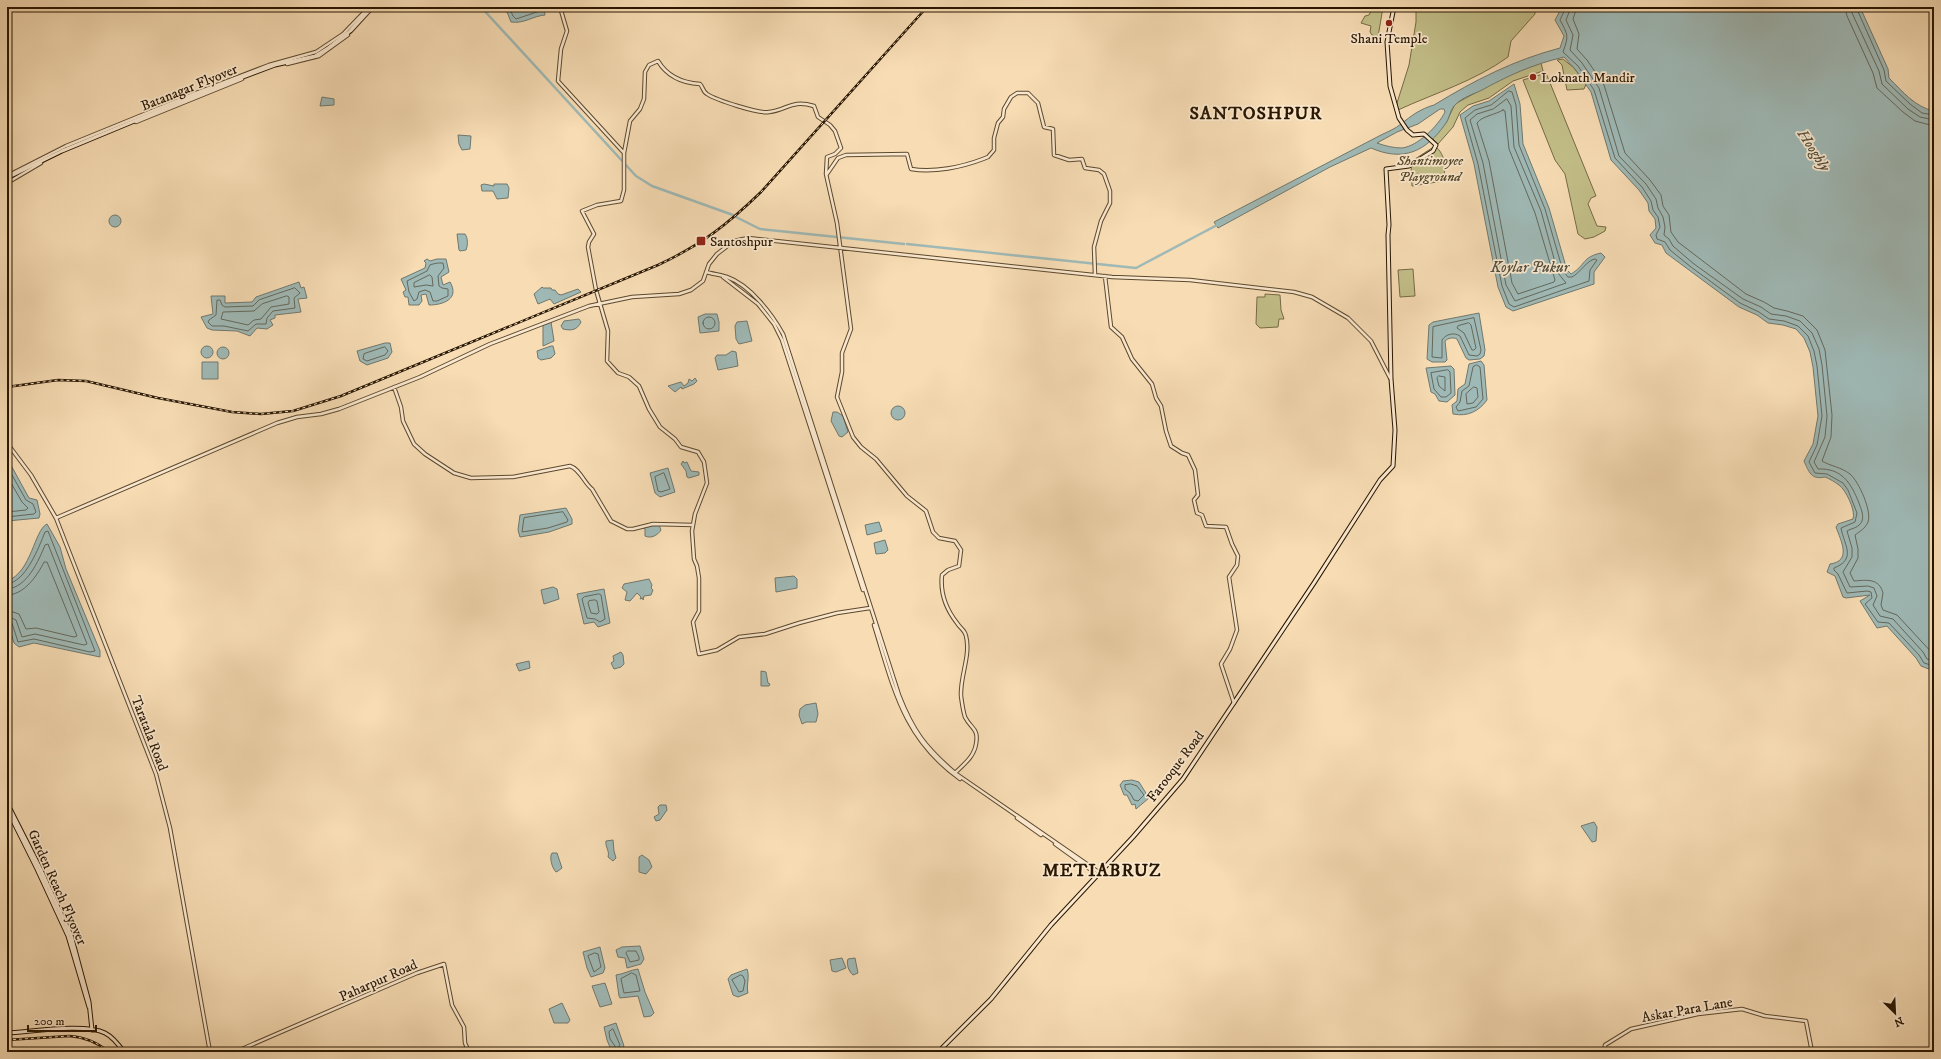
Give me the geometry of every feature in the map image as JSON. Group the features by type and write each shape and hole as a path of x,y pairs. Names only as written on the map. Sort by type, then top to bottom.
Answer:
{"main road":[{"name":"Batanagar Flyover","path":"7,177 68,148 220,86 275,65 315,56 349,32 371,7"},
{"path":"1391,379 1389,225 1386,169 1409,166 1433,151 1436,144 1424,134 1413,135 1407,130 1395,109 1389,83 1387,42 1394,7"},
{"name":"Farooque Road","path":"938,1052 991,999 1051,925 1099,874 1183,779 1376,489 1380,480 1393,466 1395,430 1391,379"},
{"name":"Garden Reach Flyover","path":"7,803 71,935 76,961"},
{"name":"Garden Reach Flyover","path":"7,810 68,936 90,1008 92,1030"},
{"path":"7,1033 70,1029 92,1030 103,1032 110,1036 124,1052"}],"street":[{"path":"7,183 48,159 120,128 271,68 319,56 348,35 371,7"},
{"path":"560,7 567,31 561,49 558,81 624,153"},
{"path":"844,155 835,131 830,125 818,117 814,106 793,104 775,111 763,112 733,104 706,94 700,84 681,81 663,68 658,61 649,65 645,72 644,99 640,109 630,121 624,153 624,190 621,201 597,205 582,211 594,234 588,247 600,303 608,331 606,358 608,364 618,373 629,377 639,386 649,409 660,427 675,439 681,447 698,452 704,462 707,483 693,525 692,547 694,559 699,572 699,611 693,622 699,654 717,650 739,637 765,634 837,613 870,608"},
{"path":"826,174 838,158 844,155 907,154 911,169 928,170 979,161 988,157 994,150 994,138 998,123 1003,117 1004,109 1011,97 1017,93 1028,92 1038,103 1044,127 1053,129 1054,155 1072,160 1082,159 1085,168 1099,170 1104,174 1110,186 1111,200 1101,221 1094,247 1095,272"},
{"path":"841,148 835,154 827,157 826,174 838,237 851,329 842,353 842,372 837,397 853,438 861,447 876,459 907,496 926,511 934,532 939,538 955,541 961,550 959,566 948,570 942,575 942,591 946,604 966,634 967,651 961,696 966,719 976,731 977,741 973,755 955,773"},
{"path":"56,518 277,423 297,417 331,411 420,377 490,344 577,310 600,303 641,296 679,294 700,285 712,260 736,239 758,238 839,245 1095,272 1104,276 1190,280 1285,291 1308,296 1339,311 1357,326 1371,341 1391,379"},
{"path":"706,272 727,277 761,302 774,319 787,345 902,709 914,733 927,750 953,774 1099,874"},
{"path":"1104,276 1111,327 1122,337 1126,350 1152,384 1156,398 1161,406 1166,431 1171,446 1188,455 1195,470 1198,497 1194,500 1197,513 1202,515 1206,526 1226,527 1238,556 1237,565 1229,577 1237,630 1230,649 1221,664 1234,703"},
{"path":"394,387 401,407 403,421 414,444 450,471 471,478 513,477 563,466 572,466 594,492 614,524 630,530 653,524 693,525"},
{"name":"Taratala Road","path":"7,443 31,476 56,518 160,786 170,828 210,1052"},
{"path":"870,608 899,695 914,730 927,747 955,773 1099,874"},
{"name":"Paharpur Road","path":"235,1052 416,973 444,964 452,1005 464,1027 465,1043 468,1052"},
{"name":"Askar Para Lane","path":"1604,1052 1604,1045 1631,1029 1698,1014 1742,1009 1765,1016 1806,1021 1812,1052"}],"green space":[{"path":"1376,7 1383,7 1378,37 1372,35 1370,32 1371,26 1361,23 1365,16 1369,15 1372,9"},
{"path":"1416,7 1535,7 1535,14 1511,41 1508,57 1468,80 1398,110 1397,103 1409,65 1416,22"},
{"path":"1563,59 1574,68 1586,84 1584,89 1567,90 1562,65 1557,60"},
{"path":"1541,63 1543,71 1513,81 1489,98 1468,105 1460,112 1453,127 1438,144 1432,138 1446,123 1455,104 1508,75"},
{"path":"1546,73 1596,196 1591,198 1588,204 1597,226 1606,227 1605,231 1594,237 1585,239 1578,234 1565,174 1555,160 1523,80"},
{"name":"Shantimoyee Playground","path":"1435,146 1441,153 1444,162 1445,171 1443,181 1412,186 1412,161"},
{"path":"1413,269 1415,296 1400,297 1398,270"},
{"path":"1265,294 1280,295 1281,310 1284,319 1279,319 1278,327 1260,328 1256,324 1257,297 1265,297"}],"water":[{"path":"505,7 544,7 545,15 520,22 511,22"},
{"name":"Hooghly","path":"1562,7 1860,7 1888,69 1889,78 1904,94 1921,106 1934,111 1934,671 1921,666 1916,658 1887,626 1877,628 1860,601 1870,595 1846,598 1843,597 1835,576 1827,572 1830,564 1837,562 1843,555 1842,544 1836,527 1838,524 1853,519 1854,515 1845,491 1839,485 1825,477 1820,478 1811,474 1804,461 1813,444 1818,416 1813,367 1810,352 1804,338 1796,329 1768,323 1757,315 1739,307 1666,253 1662,245 1655,243 1650,235 1656,228 1655,219 1649,211 1648,203 1639,190 1611,160 1591,92 1575,69 1564,57 1522,70 1462,99 1454,106 1446,123 1438,133 1430,141 1413,152 1393,154 1371,148 1330,167 1218,228 1214,222 1394,129 1420,111 1434,105 1480,79 1527,58 1560,48 1564,36 1555,20","holes":["1440,109 1444,109 1445,112 1433,129 1414,144 1402,148 1396,148 1377,143 1397,132 1418,124"]},
{"name":"Koylar Pukur","path":"1514,84 1520,104 1523,144 1549,208 1567,270 1571,274 1576,271 1587,259 1595,255 1601,253 1605,257 1594,272 1594,284 1513,311 1506,307 1498,287 1474,164 1460,115 1473,106 1489,101"},
{"path":"322,97 334,99 334,105 320,106"},
{"path":"458,135 471,136 470,149 462,150 459,144"},
{"path":"484,184 494,186 494,184 507,184 509,188 508,198 497,199 493,191 482,191 481,185"},
{"path":"113,215 117,215 121,221 117,227 113,227 109,223 109,219"},
{"path":"457,234 465,234 467,242 466,250 459,250"},
{"path":"427,259 430,261 446,259 449,272 441,277 443,285 450,282 453,288 453,293 448,300 440,304 429,305 426,294 421,295 422,301 419,305 409,305 408,297 405,297 403,292 406,290 401,279 425,268 426,263 424,261"},
{"path":"299,282 301,288 304,287 307,298 298,299 301,312 275,315 275,318 270,320 273,325 267,329 257,328 250,336 237,331 212,330 207,328 201,317 213,314 211,296 225,296 225,303 252,302 256,297"},
{"path":"542,287 551,288 561,295 578,289 581,292 554,304 550,299 538,304 534,294"},
{"path":"1479,313 1485,350 1484,356 1480,359 1469,360 1466,358 1457,339 1452,338 1445,341 1447,360 1445,362 1432,362 1427,359 1429,325 1433,322"},
{"path":"705,314 717,314 719,331 700,333 698,317"},
{"path":"579,319 581,322 578,327 574,329 563,329 561,326 564,321"},
{"path":"747,321 752,341 739,344 736,339 735,326 737,322"},
{"path":"551,322 554,341 543,346 543,325"},
{"path":"390,343 392,352 388,358 367,365 360,361 357,351"},
{"path":"205,346 209,346 213,352 209,358 205,358 201,354 201,350"},
{"path":"553,346 555,354 551,358 541,360 538,358 537,351"},
{"path":"221,347 225,347 229,353 225,359 221,359 217,355 217,351"},
{"path":"732,351 736,352 738,366 718,370 715,358 717,355 726,355"},
{"path":"1481,361 1484,365 1487,400 1473,412 1464,415 1453,414 1452,405 1457,401 1458,389 1465,384 1469,364"},
{"path":"202,362 218,362 218,379 202,379"},
{"path":"1451,366 1454,369 1455,395 1447,402 1439,401 1435,394 1431,392 1426,368"},
{"path":"695,378 697,381 694,384 682,389 681,387 675,392 668,386 681,382 684,386 688,383 689,379 692,381"},
{"path":"895,406 901,406 905,410 905,416 901,420 895,420 891,416 891,410"},
{"path":"833,412 837,412 843,416 848,432 842,437 839,436 831,421"},
{"path":"7,458 29,498 37,500 40,514 39,518 7,521"},
{"path":"683,461 684,463 687,462 691,471 699,472 699,475 689,478 687,477 686,471 681,464"},
{"path":"668,468 675,492 660,497 655,493 650,473"},
{"path":"566,508 572,519 572,524 549,532 520,537 518,530 520,515"},
{"path":"879,522 882,531 867,535 865,525"},
{"path":"47,524 60,547 66,569 100,651 100,657 34,643 19,647 14,643 7,619 7,581 22,569 39,534"},
{"path":"648,525 659,525 661,530 654,536 645,536 645,529 643,528"},
{"path":"885,540 888,550 885,553 876,554 874,543"},
{"path":"794,576 797,579 797,588 776,592 775,578"},
{"path":"649,579 653,590 651,595 644,596 643,600 643,598 640,599 641,597 637,593 630,601 625,600 627,592 622,588 624,584"},
{"path":"553,587 557,589 559,599 544,604 541,590"},
{"path":"604,589 610,623 598,627 594,622 584,624 577,594"},
{"path":"621,652 623,655 624,664 621,667 614,669 611,663 614,661 613,656"},
{"path":"529,661 530,668 519,671 516,664"},
{"path":"761,671 766,672 768,683 770,684 769,686 761,686"},
{"path":"816,703 818,714 816,722 806,722 802,724 799,715 800,709 805,705"},
{"path":"1132,780 1139,782 1149,798 1136,809 1135,804 1132,805 1127,795 1124,795 1120,785 1123,781"},
{"path":"660,805 666,805 667,810 660,820 656,821 654,817 659,814 658,807"},
{"path":"1594,822 1597,827 1596,841 1592,842 1581,826"},
{"path":"613,840 616,858 613,861 608,857 606,841"},
{"path":"552,853 557,853 562,868 556,872 551,862"},
{"path":"642,855 649,860 652,867 646,874 639,872 639,857"},
{"path":"640,946 644,959 641,964 627,968 625,958 618,957 616,950 622,947"},
{"path":"600,947 605,968 603,973 591,977 583,952"},
{"path":"842,958 846,968 836,972 832,971 830,960"},
{"path":"855,958 858,973 853,975 848,968 847,961 848,959"},
{"path":"638,969 645,992 654,1013 651,1016 644,1017 638,996 620,998 619,996 616,975"},
{"path":"747,969 748,993 738,997 733,995 728,979 731,975"},
{"path":"605,983 612,1004 600,1007 592,986"},
{"path":"562,1003 570,1020 568,1023 554,1023 549,1009"},
{"path":"616,1023 624,1046 619,1052 612,1052 604,1027"}],"waterway":[{"path":"481,7 636,176 652,186 733,215"},
{"path":"736,217 760,229 904,244"},
{"path":"907,244 1136,268 1219,224"}],"railway":[{"path":"7,387 58,380 86,381 158,398 232,412 261,414 293,411 341,396 658,265 701,242 737,215 761,192 927,7"},
{"path":"7,1040 69,1036 85,1039 95,1043 109,1052"}],"place":[{"name":"Shani Temple","path":"1389,23"},
{"name":"Loknath Mandir","path":"1533,77"},
{"name":"Santoshpur","path":"701,241"}],"district":[{"name":"SANTOSHPUR","path":"1256,113"},
{"name":"METIABRUZ","path":"1102,870"}]}
